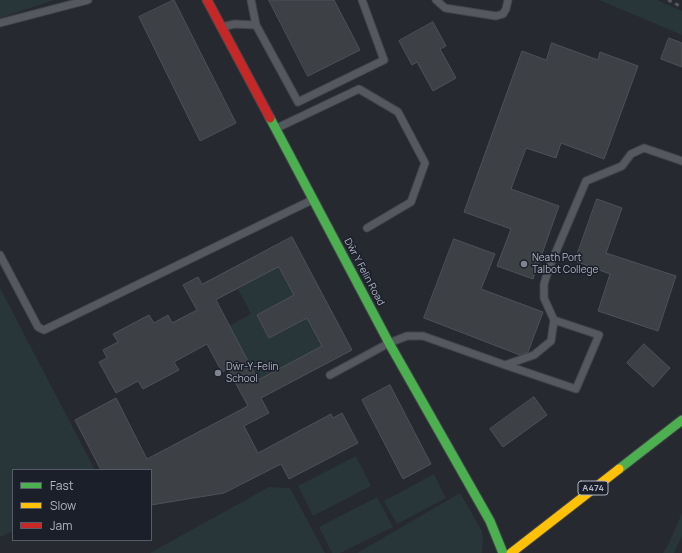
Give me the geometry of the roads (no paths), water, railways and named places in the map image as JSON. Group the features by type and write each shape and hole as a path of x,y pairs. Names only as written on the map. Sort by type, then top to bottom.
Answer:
{"street":[{"name":"Dŵr Y Felin Road","path":"207,0 389,343 490,521 503,553"},
{"name":"A474","path":"511,553 679,422"}],"lane":[{"path":"0,23 88,0"},
{"path":"251,0 256,25 298,102 384,60 362,0"},
{"path":"436,0 445,8 496,16 503,14 508,0"},
{"path":"221,27 235,24 256,25"},
{"path":"275,129 359,90 398,112 425,163 410,202 367,228"},
{"path":"505,365 534,355 551,341 554,320 544,298 544,284 549,268 586,181 622,166 631,154 644,148 682,161"},
{"path":"0,255 38,327 44,330 313,200"},
{"path":"330,375 389,343 407,336 423,336 576,389 599,335 554,320"}],"railway":[{"path":"668,0 682,7"}],"place":[{"name":"Neath Port Talbot College","path":"524,264"},
{"name":"Dŵr-Y-Felin School","path":"218,373"}]}
